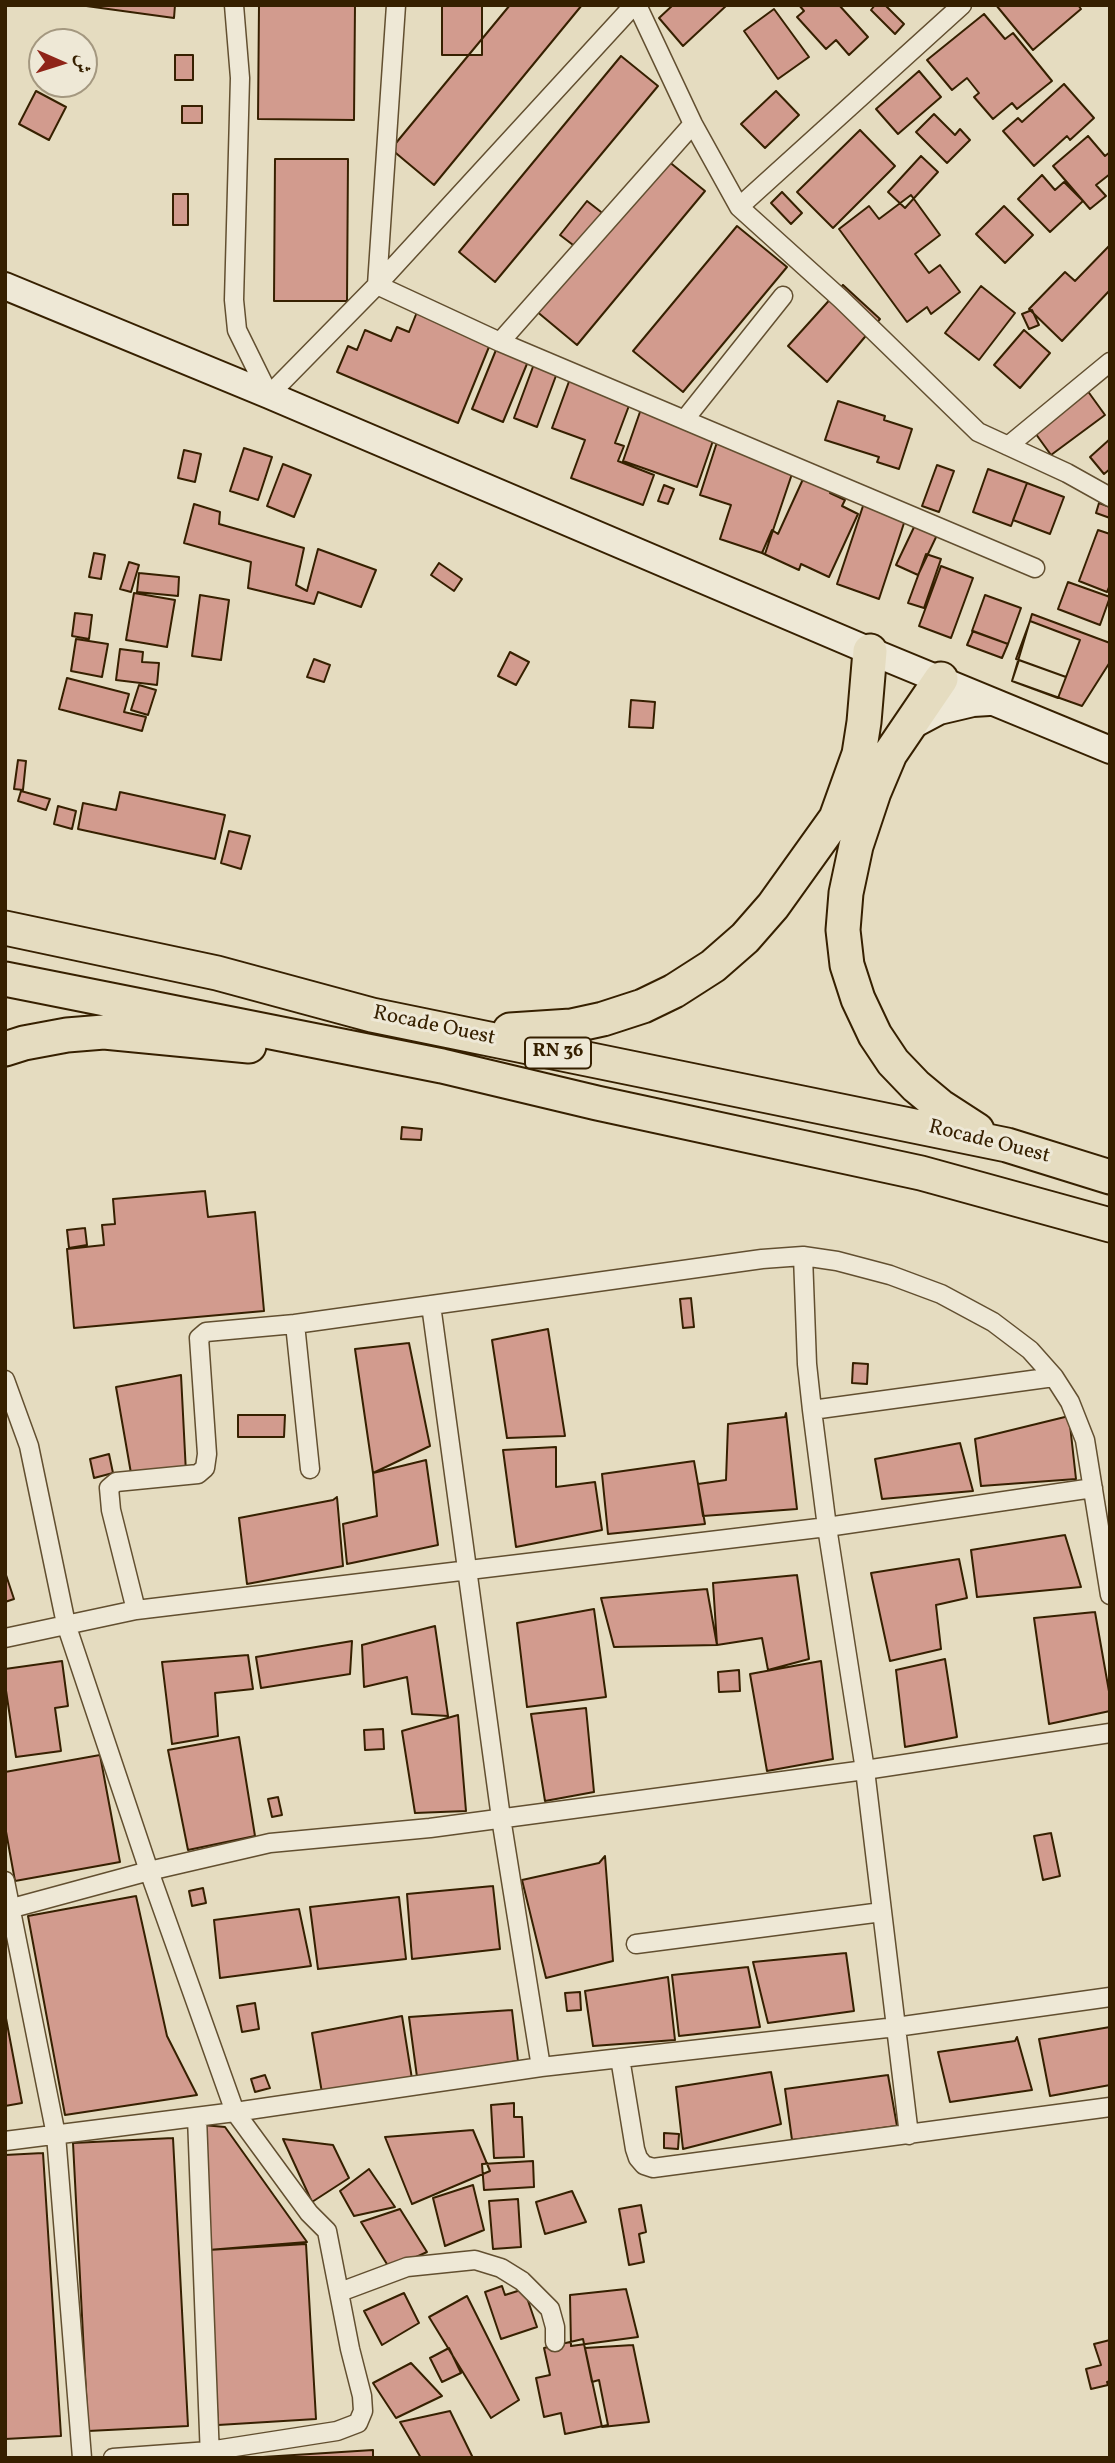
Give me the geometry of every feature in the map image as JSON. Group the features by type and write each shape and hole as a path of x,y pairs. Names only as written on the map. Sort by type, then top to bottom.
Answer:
{"highway":[{"path":"454,1031 536,1030 603,1019 643,1006 674,991 713,966 745,938 774,906 836,818 859,754 870,651"},
{"path":"941,679 890,754 856,846 846,893 843,930 847,965 858,999 875,1035 893,1062 940,1106 970,1126 1007,1145"},
{"name":"Rocade Ouest","path":"5,928 217,973 372,1015 1007,1145 1110,1177"},
{"name":"Rocade Ouest","path":"5,979 417,1061 597,1103 921,1172 1110,1225"},
{"path":"5,1049 67,1035 104,1032 417,1061"}],"main road":[{"path":"5,286 269,394 870,651 1110,750"},
{"path":"909,727 939,711 991,702"}],"street":[{"path":"234,5 240,78 235,310 237,330 269,394 377,285 635,5 693,124 739,207 841,299 978,432 1067,473 1110,497"},
{"path":"377,285 396,5"},
{"path":"739,207 962,5"},
{"path":"500,342 693,124"},
{"path":"377,285 500,342 1035,568"},
{"path":"685,419 783,296"},
{"path":"1008,446 1110,362"},
{"path":"803,1256 807,1364 812,1410 827,1527 865,1770 909,2135"},
{"path":"136,1610 111,1510 109,1488 116,1482 198,1474 205,1468 207,1454 200,1338 205,1332 295,1324 762,1259 803,1256 837,1261 890,1275 941,1294 993,1322 1030,1350 1054,1377 1070,1402 1085,1440 1110,1595"},
{"path":"431,1306 501,1818 541,2067"},
{"path":"295,1324 310,1469"},
{"path":"812,1410 1054,1377"},
{"path":"5,1380 29,1446 66,1624 149,1871 235,2112 309,2213 327,2231 362,2396 363,2411 358,2423 337,2431 209,2454 113,2458"},
{"path":"5,1638 136,1610 827,1527 1093,1488"},
{"path":"7,1910 149,1871 270,1843 430,1828 865,1770 1110,1733"},
{"path":"5,1881 7,1910 56,2135 82,2458"},
{"path":"636,1944 882,1912"},
{"path":"5,2141 235,2112 541,2067 896,2027 1110,1997"},
{"path":"620,2058 635,2149 638,2158 653,2168 1110,2108"},
{"path":"197,2117 209,2454"},
{"path":"340,2292 407,2267 475,2260 501,2267 522,2281 550,2309 555,2327 555,2342"}],"building":[{"path":"79,5 175,5 174,18"},
{"path":"259,5 355,5 354,120 258,119"},
{"path":"442,5 482,5 482,55 442,55"},
{"path":"510,5 582,5 434,185 391,149"},
{"path":"673,5 727,5 683,46 659,18"},
{"path":"799,5 839,5 868,37 849,55 836,40 826,49 797,17 804,11"},
{"path":"875,5 885,5 904,24 895,34 871,10"},
{"path":"996,5 1078,5 1081,9 1033,50"},
{"path":"774,9 809,57 778,79 744,31"},
{"path":"984,14 1005,39 1013,33 1052,81 1017,109 1012,103 993,119 974,97 979,93 967,78 952,90 927,60"},
{"path":"175,55 193,55 193,80 175,80"},
{"path":"621,56 658,86 495,282 459,252"},
{"path":"919,71 941,97 898,134 876,109"},
{"path":"1064,84 1094,118 1070,140 1067,136 1034,166 1003,131 1018,118 1022,122"},
{"path":"776,91 799,115 765,148 741,124"},
{"path":"32,98 49,98 66,107 49,140 19,124"},
{"path":"182,106 202,106 202,123 182,123"},
{"path":"934,114 955,135 960,129 970,140 947,163 916,132"},
{"path":"860,130 895,166 833,228 797,192"},
{"path":"1088,136 1105,156 1110,152 1110,174 1096,185 1106,196 1090,209 1053,166"},
{"path":"662,156 705,191 577,345 535,310"},
{"path":"921,156 938,172 905,208 888,192"},
{"path":"275,159 348,159 347,301 274,301"},
{"path":"1042,175 1055,190 1064,182 1083,201 1050,232 1018,199"},
{"path":"782,192 802,213 791,224 771,203"},
{"path":"173,194 188,194 188,225 173,225"},
{"path":"911,195 940,235 915,254 929,273 940,265 960,292 931,314 927,307 907,322 839,229 869,206 879,219"},
{"path":"587,201 605,215 577,248 560,235"},
{"path":"1004,206 1033,235 1005,263 976,234"},
{"path":"737,226 787,267 683,392 633,351"},
{"path":"1110,245 1110,290 1062,341 1029,309 1065,272 1075,281"},
{"path":"843,285 880,319 827,382 788,346"},
{"path":"981,286 1015,313 979,360 945,333"},
{"path":"1032,310 1039,325 1029,329 1022,314"},
{"path":"417,312 491,342 458,423 337,372 348,346 357,350 365,330 391,341 397,327 409,332"},
{"path":"1024,330 1050,353 1020,388 994,365"},
{"path":"498,345 529,359 503,422 472,409"},
{"path":"534,364 557,373 537,427 514,418"},
{"path":"571,376 630,403 615,443 624,446 618,461 654,475 643,505 571,478 585,440 552,428"},
{"path":"1087,390 1105,415 1051,455 1033,430"},
{"path":"838,401 885,416 884,420 912,429 899,469 877,462 879,457 825,440"},
{"path":"641,409 715,435 697,487 623,461"},
{"path":"718,439 795,465 765,554 720,539 731,505 700,495"},
{"path":"1110,439 1110,469 1104,474 1090,457"},
{"path":"244,448 272,457 258,500 230,491"},
{"path":"184,450 201,454 195,482 178,478"},
{"path":"283,464 311,475 294,517 267,506"},
{"path":"937,465 954,471 939,512 922,506"},
{"path":"988,469 1027,483 1011,526 973,512"},
{"path":"804,477 831,490 830,493 845,500 842,506 858,514 829,577 801,564 799,570 762,553 772,530 778,534"},
{"path":"1027,483 1064,497 1050,534 1013,520"},
{"path":"664,485 674,489 668,504 658,501"},
{"path":"865,500 907,514 879,599 837,584"},
{"path":"1099,503 1110,507 1110,518 1096,513"},
{"path":"194,504 220,512 219,524 304,548 296,585 307,591 318,549 376,570 361,607 318,592 314,604 248,588 251,562 184,543"},
{"path":"916,523 938,533 918,575 896,565"},
{"path":"1098,530 1110,534 1110,585 1107,592 1079,581"},
{"path":"94,553 105,555 101,579 89,577"},
{"path":"926,554 941,559 924,608 908,603"},
{"path":"129,562 139,565 131,592 120,589"},
{"path":"439,563 462,579 454,591 431,575"},
{"path":"941,566 973,578 951,638 919,626"},
{"path":"139,573 179,577 178,596 137,592"},
{"path":"1068,582 1110,597 1100,625 1058,609"},
{"path":"134,593 175,600 167,647 126,640"},
{"path":"200,595 229,600 221,660 192,656"},
{"path":"985,595 1021,608 1008,644 972,631"},
{"path":"75,613 92,615 89,639 72,636"},
{"path":"1032,614 1110,643 1110,662 1082,706 1012,681"},
{"path":"1030,621 1080,640 1066,677 1016,659"},
{"path":"973,631 1008,644 1002,658 967,645"},
{"path":"76,639 108,644 102,677 71,671"},
{"path":"120,649 143,652 142,662 159,663 157,685 116,680"},
{"path":"510,652 529,662 516,685 498,676"},
{"path":"314,659 330,665 324,682 307,677"},
{"path":"1019,660 1066,677 1058,698 1012,681"},
{"path":"67,678 129,694 124,712 146,717 142,731 59,709"},
{"path":"139,685 156,690 148,715 131,710"},
{"path":"631,700 655,702 653,728 629,727"},
{"path":"18,760 26,761 23,790 14,789"},
{"path":"21,791 50,799 46,810 18,801"},
{"path":"120,792 225,815 215,859 78,829 83,803 116,810"},
{"path":"58,806 76,811 72,829 54,824"},
{"path":"229,831 250,836 241,869 221,863"},
{"path":"402,1127 422,1129 421,1140 401,1139"},
{"path":"205,1191 208,1217 255,1212 264,1311 74,1328 67,1249 104,1245 102,1225 115,1224 113,1199"},
{"path":"85,1228 87,1245 69,1248 67,1230"},
{"path":"691,1298 694,1327 683,1328 680,1299"},
{"path":"548,1329 565,1436 507,1438 492,1340"},
{"path":"409,1343 430,1446 373,1473 355,1349"},
{"path":"853,1363 868,1364 867,1384 852,1383"},
{"path":"181,1375 186,1473 132,1479 116,1387"},
{"path":"786,1413 797,1509 703,1516 698,1484 726,1480 728,1424 785,1417"},
{"path":"238,1415 285,1415 284,1437 238,1437"},
{"path":"1069,1416 1076,1479 981,1486 975,1439"},
{"path":"960,1443 973,1491 882,1499 875,1459"},
{"path":"556,1447 556,1487 595,1482 602,1530 516,1547 503,1450"},
{"path":"109,1454 113,1473 94,1478 90,1459"},
{"path":"426,1460 438,1545 347,1564 343,1524 377,1516 373,1473"},
{"path":"694,1461 705,1524 608,1534 602,1474"},
{"path":"337,1497 343,1566 247,1584 239,1518"},
{"path":"1065,1535 1081,1587 977,1597 971,1550"},
{"path":"959,1559 967,1598 936,1605 941,1649 890,1661 871,1573"},
{"path":"5,1572 14,1599 5,1602"},
{"path":"797,1575 809,1659 768,1670 762,1638 717,1645 713,1583"},
{"path":"707,1589 717,1645 614,1647 601,1598"},
{"path":"594,1609 606,1697 527,1707 517,1623"},
{"path":"1095,1612 1110,1711 1049,1724 1034,1618"},
{"path":"435,1626 448,1716 412,1714 407,1677 364,1687 362,1645"},
{"path":"352,1641 350,1674 261,1688 256,1657"},
{"path":"248,1655 253,1689 215,1693 218,1736 172,1744 162,1662"},
{"path":"945,1659 957,1737 905,1747 896,1670"},
{"path":"62,1661 68,1706 55,1708 61,1751 16,1757 5,1669"},
{"path":"821,1661 833,1759 767,1771 750,1674"},
{"path":"739,1670 740,1691 719,1692 718,1672"},
{"path":"586,1708 594,1792 545,1801 531,1714"},
{"path":"458,1715 466,1811 415,1813 402,1731"},
{"path":"383,1729 384,1749 365,1750 364,1730"},
{"path":"239,1737 255,1836 188,1850 168,1750"},
{"path":"100,1755 120,1862 15,1881 5,1826 5,1772"},
{"path":"278,1797 282,1815 272,1817 268,1799"},
{"path":"1051,1833 1060,1876 1043,1880 1034,1836"},
{"path":"605,1856 613,1961 546,1978 522,1880 599,1863"},
{"path":"493,1886 500,1949 412,1959 407,1894"},
{"path":"203,1888 206,1903 192,1906 189,1891"},
{"path":"136,1896 167,2036 197,2095 65,2115 28,1916"},
{"path":"399,1897 406,1959 318,1969 310,1907"},
{"path":"299,1909 311,1966 220,1978 214,1920"},
{"path":"846,1953 854,2011 768,2023 753,1962"},
{"path":"748,1967 760,2027 679,2036 672,1975"},
{"path":"668,1977 675,2040 593,2046 585,1991"},
{"path":"580,1992 581,2010 567,2011 565,1993"},
{"path":"255,2003 259,2029 242,2032 237,2006"},
{"path":"512,2010 518,2061 417,2077 409,2017"},
{"path":"5,2013 22,2103 5,2106"},
{"path":"402,2016 412,2079 322,2093 312,2033"},
{"path":"1110,2027 1110,2085 1050,2096 1039,2039"},
{"path":"1017,2037 1032,2090 950,2102 938,2052 1015,2041"},
{"path":"771,2072 781,2124 683,2149 676,2087"},
{"path":"265,2075 270,2088 255,2092 251,2079"},
{"path":"888,2075 897,2126 792,2140 785,2089"},
{"path":"514,2103 514,2117 522,2117 524,2157 494,2158 491,2105"},
{"path":"203,2125 225,2127 307,2242 208,2250"},
{"path":"473,2130 490,2171 412,2204 385,2137"},
{"path":"664,2133 679,2134 678,2149 664,2148"},
{"path":"173,2138 188,2426 88,2431 73,2143"},
{"path":"283,2139 333,2145 349,2178 312,2202"},
{"path":"43,2153 61,2436 5,2439 5,2155"},
{"path":"533,2161 534,2187 484,2190 482,2164"},
{"path":"369,2169 395,2207 354,2216 340,2191"},
{"path":"473,2185 484,2230 445,2246 433,2198"},
{"path":"572,2191 586,2222 545,2234 536,2202"},
{"path":"518,2199 521,2247 493,2249 489,2201"},
{"path":"641,2205 646,2232 639,2234 644,2262 629,2265 619,2209"},
{"path":"400,2209 427,2252 390,2269 361,2222"},
{"path":"306,2244 316,2419 218,2425 208,2250"},
{"path":"502,2286 505,2295 524,2289 537,2327 501,2339 485,2292"},
{"path":"626,2289 638,2337 571,2346 570,2295"},
{"path":"404,2293 419,2323 382,2345 364,2311"},
{"path":"467,2296 519,2400 491,2418 429,2317"},
{"path":"583,2339 592,2382 599,2380 608,2425 565,2434 561,2413 544,2417 536,2378 550,2375 544,2348"},
{"path":"1110,2340 1110,2381 1107,2382 1108,2385 1091,2389 1086,2369 1101,2365 1094,2344"},
{"path":"633,2345 649,2422 602,2427 585,2348"},
{"path":"449,2348 461,2373 442,2382 430,2358"},
{"path":"411,2363 442,2396 396,2418 373,2383"},
{"path":"450,2411 473,2458 421,2458 400,2422"},
{"path":"373,2450 373,2458 247,2458"}]}
